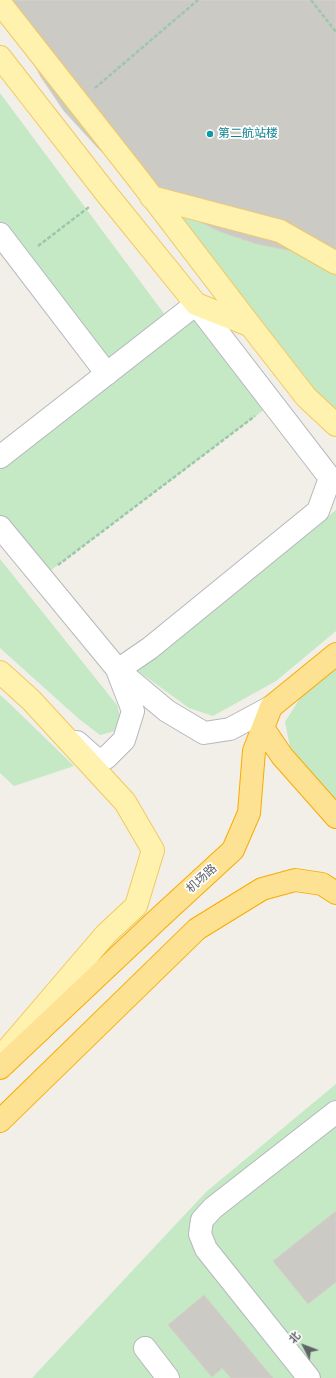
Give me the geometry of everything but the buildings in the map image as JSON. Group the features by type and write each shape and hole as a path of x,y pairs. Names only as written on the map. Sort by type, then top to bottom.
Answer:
{"highway":[{"name":"机场路","path":"0,1068 152,924 233,850 249,813 254,751 271,708 336,654"},
{"path":"263,728 282,756 336,817"},
{"path":"0,1121 197,929 262,889 275,885 296,880 322,884 336,893"}],"main road":[{"path":"0,3 136,176 306,397 336,425"},
{"path":"0,57 106,193 196,304 250,325"},
{"path":"151,197 280,231 336,263"},
{"path":"0,672 31,700 125,802 153,850 136,906 106,934 0,1058"}],"lane":[{"path":"0,234 107,374"},
{"path":"0,457 196,304 330,478 318,510 150,648 118,670"},
{"path":"0,527 118,670 167,711 204,733 230,729 271,708"},
{"path":"31,700 96,759 106,758 124,740 133,711 118,670"},
{"path":"309,1378 206,1249 200,1234 202,1220 213,1208 336,1112"},
{"path":"145,1348 168,1378"}],"path":[{"path":"78,102 198,0"},
{"path":"311,0 336,32"},
{"path":"20,260 106,193"},
{"path":"42,577 273,403"}],"green space":[{"path":"0,93 171,323 196,304 273,403 42,577 0,527 0,457 107,374 0,234"},
{"path":"151,197 336,263 336,425"},
{"path":"336,510 336,631 276,681 213,716 189,708 138,671"},
{"path":"0,559 117,705 122,723 115,731 100,735 79,719 0,648"},
{"path":"336,667 336,803 290,747 285,722 302,695"},
{"path":"0,695 74,766 14,786 0,773"},
{"path":"336,1084 336,1378 32,1378 206,1192"}],"place":[{"name":"第二航站楼","path":"210,134"}]}
